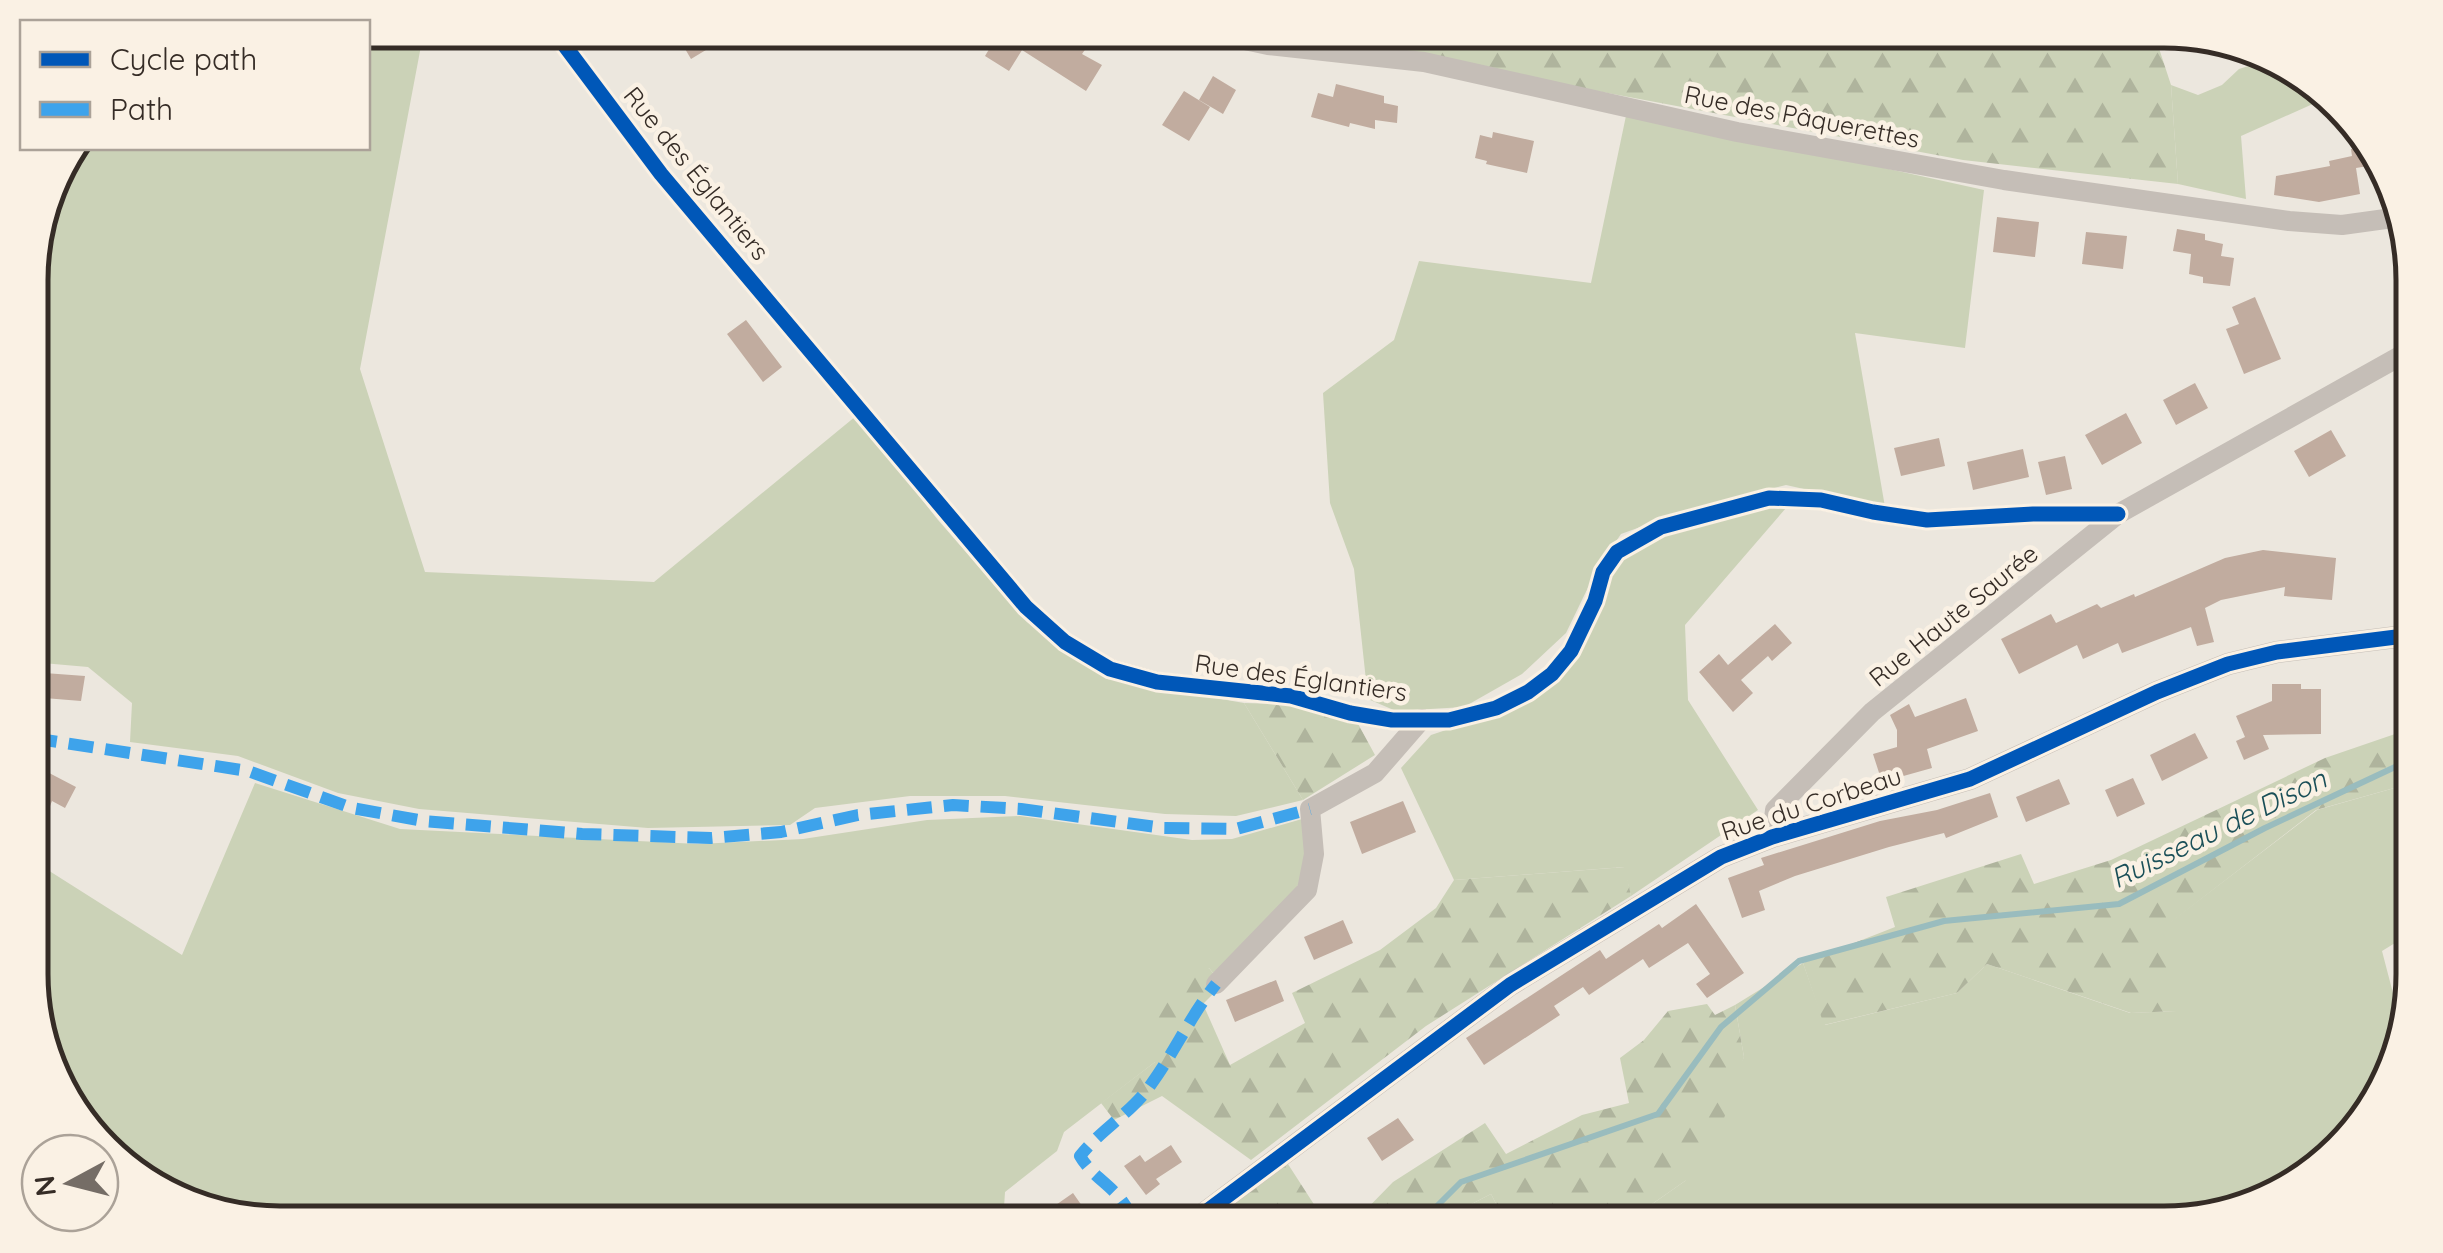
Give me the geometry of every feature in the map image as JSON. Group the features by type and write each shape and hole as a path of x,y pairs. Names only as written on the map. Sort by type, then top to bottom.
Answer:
{"street":[{"name":"Rue des Églantiers","path":"567,48 661,174 1026,607 1066,642 1110,668 1156,682 1292,696 1392,720 1449,720 1496,708 1552,674 1571,651 1603,572 1617,552 1662,527 1769,498 1822,500 1927,520 2118,514"},
{"name":"Rue des Pâquerettes","path":"1303,48 1424,62 1736,132 2004,180 2289,221 2342,224 2388,218"},
{"name":"Rue Haute Saurée","path":"1772,836 1776,810 1872,712 2118,514 2396,358"},
{"name":"Rue du Corbeau","path":"1214,1206 1510,985 1721,858 1772,836 1970,780 2157,692 2228,664 2276,652 2396,637"},
{"name":"Rue des Églantiers","path":"1216,984 1307,890 1314,854 1310,808 1375,774 1422,719"}],"green space":[{"path":"370,48 421,48 360,369 425,572 654,582 856,416 938,520 1027,622 1107,679 1244,703 1303,800 1236,816 1165,814 1005,796 910,796 815,808 790,825 648,828 419,809 338,793 238,756 130,742 132,703 88,667 48,663 48,264 55,219 71,177 87,150 370,150"},
{"path":"1368,48 2159,48 2171,85 2178,184 1963,160"},
{"path":"2251,65 2266,71 2314,103 2241,136 2246,199 2178,184 2171,85 2198,95 2222,85 2239,69"},
{"path":"1627,111 1984,190 1965,348 1855,333 1885,507 1786,485 1690,509 1621,534 1596,571 1566,633 1522,674 1464,707 1396,711 1368,699 1354,569 1330,503 1323,393 1394,340 1419,261 1591,283"},
{"path":"1792,501 1685,625 1688,700 1758,810 1631,896 1624,867 1454,880 1401,768 1431,735 1482,718 1565,666 1615,562 1655,535"},
{"path":"1244,703 1310,705 1356,720 1375,755 1303,800"},
{"path":"2395,734 2396,788 2316,810 2170,923 2177,1011 2131,1013 1987,964 1957,993 1824,1025 1803,963 1895,927 1886,897 2021,854 2034,884 2111,860 2325,758"},
{"path":"255,783 400,829 698,844 803,839 927,820 1020,816 1192,840 1232,839 1302,819 1307,870 1280,915 1213,973 1209,968 1155,1062 1064,1132 1057,1151 1005,1192 1004,1206 279,1206 234,1201 177,1182 126,1148 120,1142 120,1133 111,1133 87,1103 65,1063 49,1004 48,870 182,955"},
{"path":"2396,788 2396,942 2382,951 2394,1004 2383,1048 2356,1103 2317,1148 2293,1166 2238,1193 2179,1205 1650,1205 1685,1181 1744,1057 1735,1005 1803,963 1825,1025 1957,993 1987,964 2130,1013 2176,1011 2169,923 2317,810"},
{"path":"1625,867 1631,896 1426,1026 1251,1160 1162,1096 1114,1120 1101,1103 1155,1062 1159,999 1209,968 1222,985 1203,1004 1230,1065 1305,1023 1292,993 1380,950 1436,908 1454,880"},
{"path":"1707,1004 1715,1015 1735,1005 1744,1057 1715,1146 1685,1181 1650,1205 1497,1205 1491,1194 1469,1205 1370,1205 1393,1182 1485,1123 1506,1154 1582,1115 1629,1103 1620,1058 1644,1040 1668,1011"},
{"path":"1286,1161 1315,1205 1226,1206"},
{"path":"1491,1194 1497,1205 1469,1205"}],"building":[{"path":"685,48 709,48 691,59"},
{"path":"990,48 1086,48 1082,54 1102,65 1086,91 1022,50 1009,71 985,56"},
{"path":"1213,76 1236,90 1223,114 1199,100"},
{"path":"1336,84 1384,96 1384,103 1398,106 1397,123 1375,120 1375,129 1311,117 1318,93 1333,97"},
{"path":"1184,91 1210,107 1189,141 1162,125"},
{"path":"1493,132 1534,141 1527,173 1475,158 1480,135 1492,138"},
{"path":"2355,148 2366,166 2356,168 2360,194 2319,202 2274,195 2276,176 2330,166 2329,161 2352,156 2351,149"},
{"path":"1997,217 2039,222 2035,257 1993,252"},
{"path":"2177,229 2205,234 2205,240 2223,244 2221,256 2234,258 2230,286 2203,283 2203,277 2189,274 2191,254 2173,251"},
{"path":"2086,232 2127,236 2123,269 2082,264"},
{"path":"2255,297 2281,359 2244,374 2226,329 2239,324 2232,307"},
{"path":"746,320 782,367 763,382 727,334"},
{"path":"2195,383 2208,408 2176,425 2163,400"},
{"path":"2126,413 2142,443 2102,465 2085,435"},
{"path":"2331,430 2346,456 2309,477 2294,451"},
{"path":"1939,438 1945,466 1901,476 1894,448"},
{"path":"2023,449 2029,477 1973,490 1967,462"},
{"path":"2065,456 2072,489 2046,495 2038,462"},
{"path":"2263,550 2336,558 2332,600 2284,596 2285,587 2221,600 2205,608 2214,642 2197,646 2191,627 2122,653 2118,643 2083,659 2077,645 2019,674 2001,639 2051,614 2056,623 2097,604 2101,608 2134,594 2135,597 2225,558"},
{"path":"1775,624 1792,643 1772,661 1768,656 1741,680 1753,693 1733,712 1699,672 1719,654 1728,665"},
{"path":"48,673 85,676 81,701 48,698"},
{"path":"2272,684 2321,689 2321,734 2263,735 2269,749 2244,760 2236,741 2245,737 2236,716 2272,701"},
{"path":"1966,698 1978,731 1927,749 1932,768 1882,782 1873,754 1897,747 1897,730 1890,715 1909,704 1915,717"},
{"path":"2195,733 2208,758 2162,781 2150,755"},
{"path":"48,772 76,787 65,808 52,801 50,806"},
{"path":"2133,778 2145,804 2117,817 2105,790"},
{"path":"2059,779 2070,804 2026,822 2016,797"},
{"path":"1990,793 1998,817 1946,838 1944,833 1795,876 1759,891 1765,910 1742,918 1728,878 1764,865 1761,858 1880,821 1937,810"},
{"path":"1403,801 1416,832 1362,854 1350,822"},
{"path":"1696,904 1744,973 1707,998 1696,984 1710,974 1688,943 1649,968 1643,959 1589,995 1583,987 1554,1006 1560,1015 1484,1065 1466,1038 1600,950 1606,959"},
{"path":"1343,920 1353,943 1314,960 1304,937"},
{"path":"1276,980 1284,1001 1235,1022 1226,1000"},
{"path":"1398,1118 1414,1140 1382,1161 1367,1138"},
{"path":"1171,1145 1182,1162 1156,1179 1160,1184 1146,1195 1124,1166 1140,1155 1145,1162"},
{"path":"1073,1193 1082,1206 1055,1206"}],"waterway":[{"name":"Ruisseau de Dison","path":"1438,1205 1461,1182 1658,1114 1721,1027 1799,961 1944,921 2119,904 2265,828 2396,767"}],"marked path":[{"path":"48,740 248,771 352,808 424,821 582,834 711,838 781,832 858,815 953,805 1021,809 1164,828 1236,829 1310,809"},
{"path":"1125,1206 1080,1156 1144,1093 1216,984"}],"cycle path":[{"path":"566,48 661,174 1026,607 1065,642 1110,669 1157,682 1291,696 1392,720 1449,720 1496,708 1552,674 1571,651 1595,601 1603,572 1617,552 1661,527 1769,498 1821,500 1927,520 2118,514"},
{"path":"1214,1206 1510,985 1721,857 1772,837 1970,779 2157,692 2228,664 2277,652 2396,637"}]}
